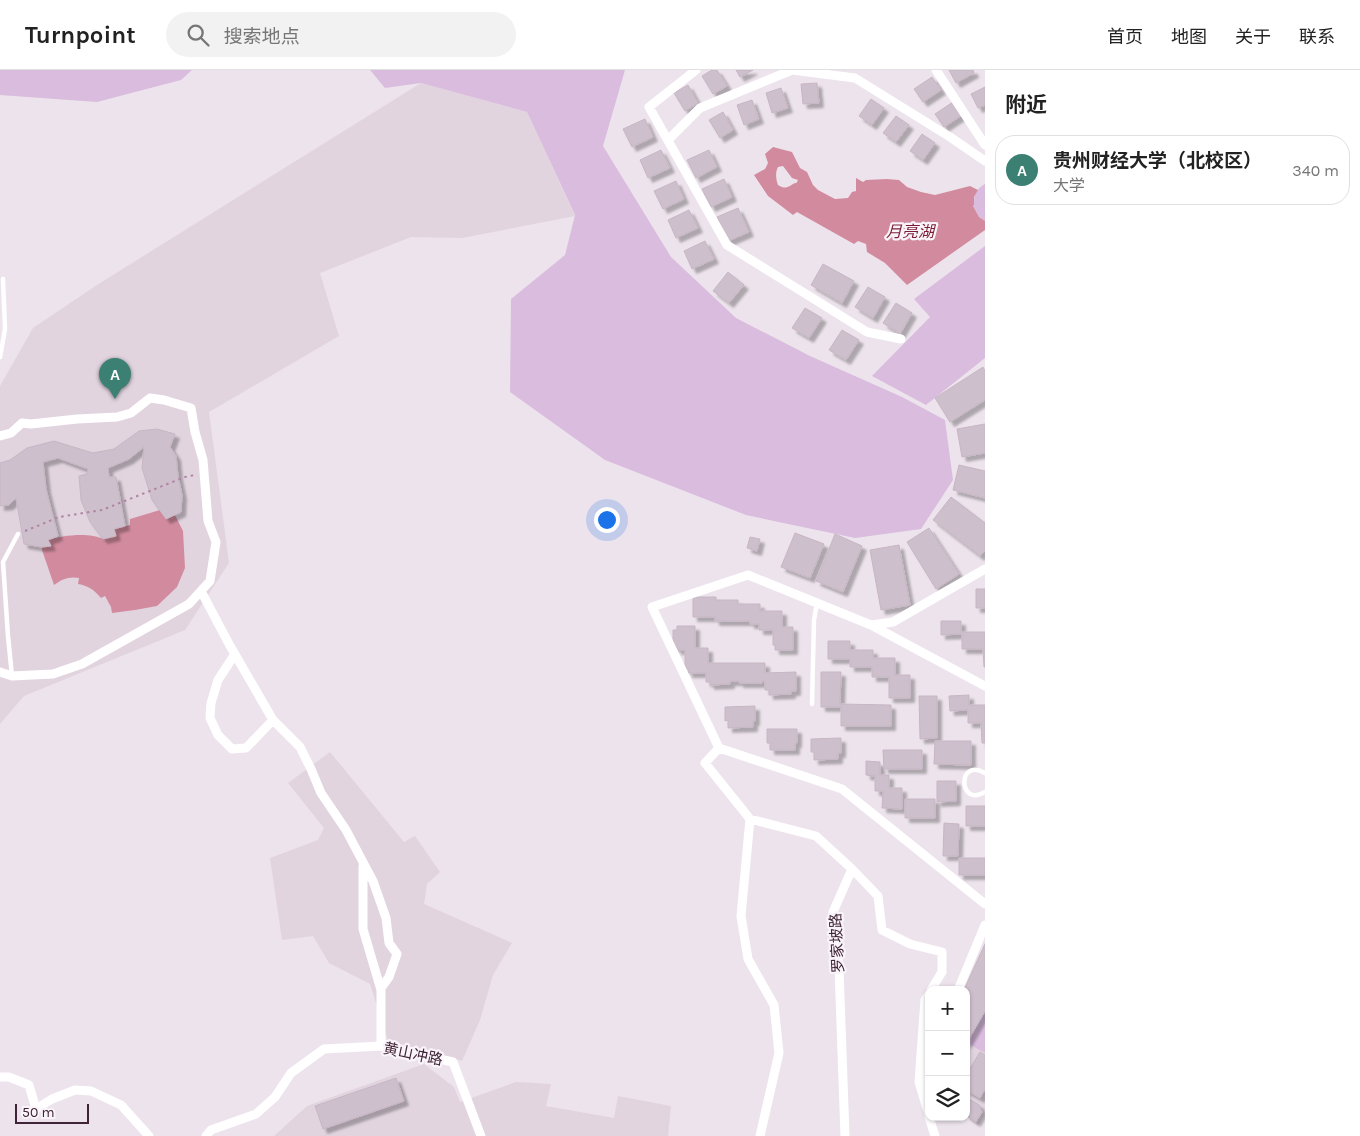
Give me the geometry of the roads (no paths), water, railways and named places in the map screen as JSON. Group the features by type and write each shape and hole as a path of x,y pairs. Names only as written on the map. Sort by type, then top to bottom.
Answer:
{"street":[{"path":"696,70 649,107 726,245 867,332 901,339"},
{"path":"668,140 700,108 792,70 855,78 985,161"},
{"path":"936,70 985,145"},
{"path":"0,436 11,433 22,423 31,424 117,417 131,413 150,398 191,408 205,473 208,521 216,542 210,581 189,604 82,664 53,674 12,676 0,672"},
{"path":"872,625 893,622 985,569"},
{"path":"985,686 872,625 748,575 652,606 719,748 842,788 985,904"},
{"path":"201,592 273,720 300,747 321,793 346,830 373,881 386,918 389,943 397,954 389,977 381,988"},
{"path":"235,654 218,680 211,702 210,718 218,735 232,749 246,748 273,720"},
{"path":"719,748 705,763 750,819 816,836 878,896 882,930 910,944 942,952 942,972 933,986"},
{"path":"750,819 741,916 748,959 774,1005 780,1053 760,1136"},
{"path":"363,865 363,929 381,988 381,1046"},
{"name":"罗家坡路","path":"845,1136 839,968 833,912 852,869"},
{"path":"960,986 985,924"},
{"path":"925,1000 919,1082 925,1103"},
{"name":"黄山冲路","path":"206,1136 212,1130 256,1114 275,1097 291,1073 324,1050 381,1046 453,1062 481,1136"},
{"path":"0,1076 9,1076 29,1085 36,1109 52,1099 75,1090 91,1091 121,1105 149,1136"},
{"path":"922,1093 926,1076"},
{"path":"930,1121 935,1136"}],"lane":[{"path":"0,357 4,329 3,279"},
{"path":"12,676 3,562 18,534"},
{"path":"812,704 814,620 817,603"},
{"path":"985,773 978,770 970,771 964,781 965,789 972,794 980,795 985,792"}],"water":[{"name":"月亮湖","path":"773,147 792,152 800,168 807,172 813,185 818,190 835,199 848,198 852,192 856,191 856,178 863,182 866,180 899,180 907,187 935,195 970,186 978,190 974,197 973,206 979,217 985,221 985,230 907,285 885,263 867,252 866,244 858,241 854,244 797,212 793,215 768,196 754,175 765,169 768,163 765,154","holes":["783,166 792,178 798,180 796,183 786,188 778,185 776,176 778,167"]},
{"path":"160,510 166,519 175,515 183,531 185,568 177,587 157,606 112,613 105,596 101,598 91,589 78,584 79,578 66,578 54,585 42,550 42,547 51,546 48,540 76,535 103,539 116,536 114,529 130,525 130,519"}],"place":[{"name":"贵州财经大学（北校区）","path":"115,399"}]}
